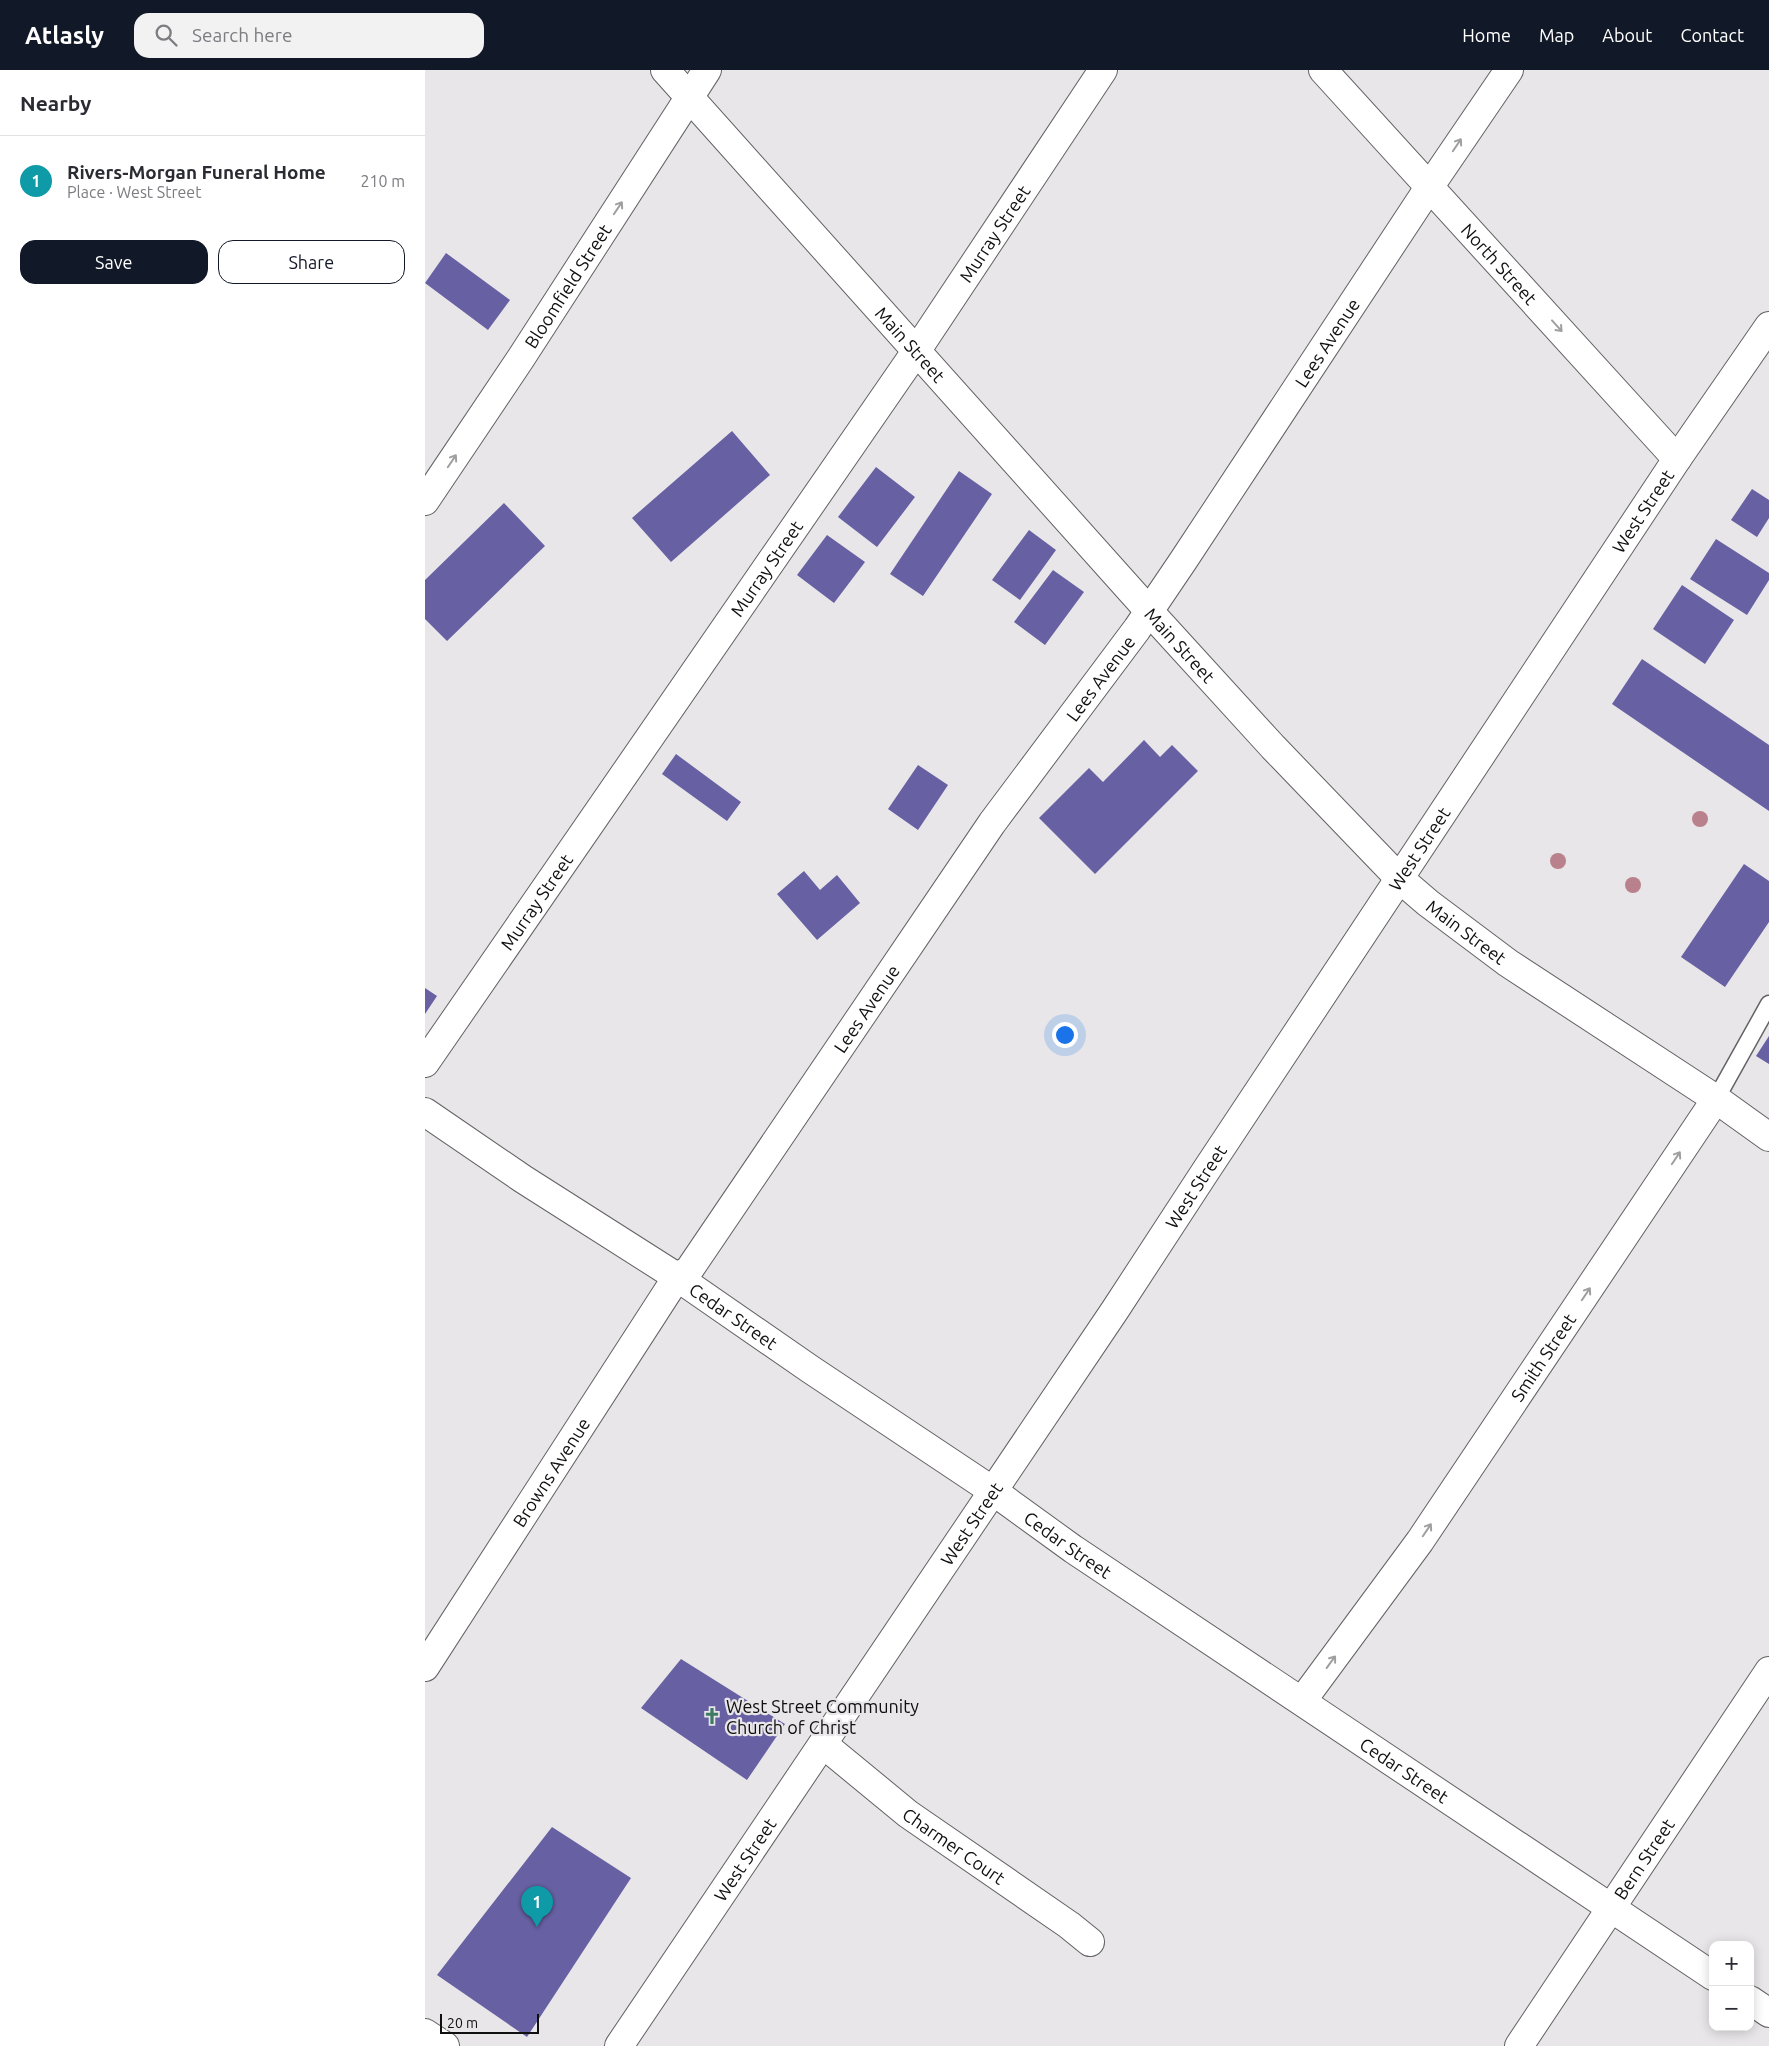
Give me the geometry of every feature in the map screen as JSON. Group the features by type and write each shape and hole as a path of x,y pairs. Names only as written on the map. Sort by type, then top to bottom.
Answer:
{"street":[{"name":"Main Street","path":"665,70 1149,611 1273,747 1400,879 1428,904 1509,963 1716,1099 1769,1137"},
{"name":"Bloomfield Street","path":"425,501 521,358 707,70"},
{"name":"Murray Street","path":"425,1063 917,350 1103,70"},
{"name":"North Street","path":"1323,70 1677,459"},
{"name":"Lees Avenue","path":"677,1277 689,1270 993,823 1149,611 1430,186 1509,70"},
{"name":"West Street","path":"619,2046 1115,1310 1677,459 1769,326"},
{"name":"Smith Street","path":"1302,1701 1420,1541 1716,1099"},
{"name":"Cedar Street","path":"425,1112 523,1179 677,1277 810,1369 993,1491 1073,1549 1709,1973"},
{"name":"Browns Avenue","path":"425,1667 677,1277"},
{"name":"Bern Street","path":"1519,2046 1769,1671"},
{"name":"Charmer Court","path":"823,1744 907,1814 1069,1925 1090,1942"},
{"path":"1754,2003 1769,2013"},
{"path":"425,2033 445,2046"}],"lane":[{"name":"Smith Street","path":"1716,1099 1769,1004"}],"building":[{"path":"446,253 510,300 488,330 425,283"},
{"path":"732,431 770,475 671,562 632,518"},
{"path":"876,467 915,497 877,547 838,517"},
{"path":"959,471 992,494 923,596 890,574"},
{"path":"1752,489 1769,500 1769,518 1757,537 1731,520"},
{"path":"504,503 545,546 447,641 425,619 425,580"},
{"path":"1029,530 1056,550 1020,600 992,580"},
{"path":"827,535 865,562 834,603 797,575"},
{"path":"1716,539 1769,573 1769,580 1747,615 1690,579"},
{"path":"1053,570 1084,592 1045,645 1014,622"},
{"path":"1682,585 1734,620 1705,664 1653,629"},
{"path":"1642,659 1769,745 1769,811 1612,704"},
{"path":"1144,740 1160,757 1172,745 1198,771 1095,874 1039,818 1089,768 1103,782"},
{"path":"676,754 741,802 727,821 662,774"},
{"path":"918,765 948,785 918,830 888,809"},
{"path":"1744,864 1769,881 1769,922 1725,987 1681,957"},
{"path":"804,871 820,890 837,875 860,903 817,940 777,894"},
{"path":"425,988 437,996 425,1014"},
{"path":"1769,1036 1769,1064 1756,1056"},
{"name":"West Street Community Church of Christ","path":"681,1659 785,1724 747,1780 641,1708"},
{"path":"552,1827 631,1878 527,2037 437,1975"}],"place":[{"name":"West Street Community Church of Christ","path":"712,1716"},
{"name":"Rivers-Morgan Funeral Home","path":"537,1927"}]}
